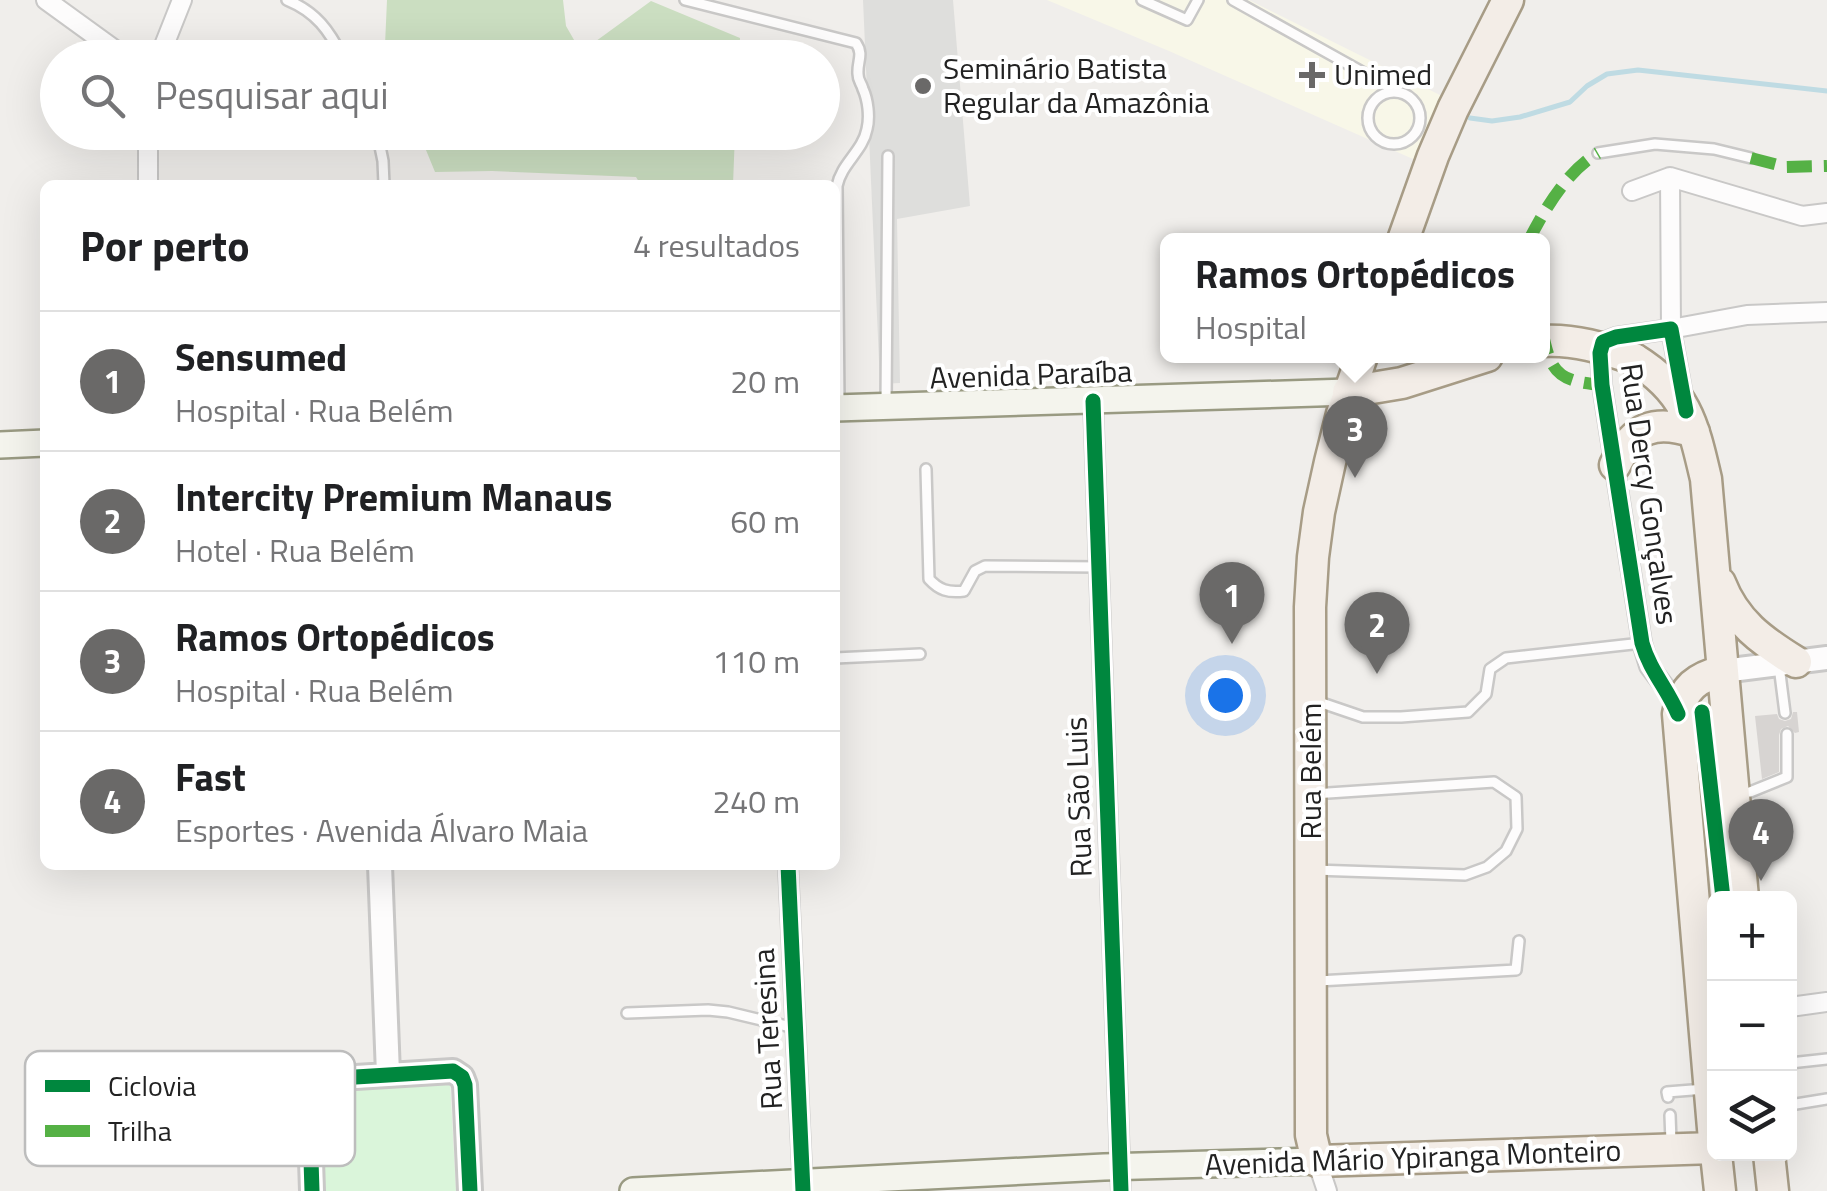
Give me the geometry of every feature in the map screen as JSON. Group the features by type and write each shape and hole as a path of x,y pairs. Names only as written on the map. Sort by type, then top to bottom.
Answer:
{"main road":[{"path":"1405,233 1428,135 1466,82 1508,0"},
{"path":"1550,341 1577,342 1634,360 1656,373 1672,389 1690,422 1706,479 1742,891"},
{"name":"Rua Belém","path":"1317,1161 1311,1135 1310,606 1319,512 1348,392 1359,363"},
{"name":"Avenida Paraíba","path":"840,408 1348,392 1402,383 1466,363"},
{"path":"1614,464 1636,433 1690,422"},
{"path":"0,445 40,443"},
{"path":"1716,572 1725,596 1746,627 1787,662"},
{"path":"1709,1071 1678,714 1684,694 1694,682 1722,671"},
{"name":"Avenida Mário Ypiranga Monteiro","path":"632,1191 1005,1178 1120,1179 1317,1161 1707,1151"},
{"path":"1716,1161 1720,1191"},
{"path":"1770,1161 1773,1191"}],"street":[{"path":"46,0 101,40"},
{"path":"165,40 182,0"},
{"path":"146,150 148,180"},
{"path":"1632,191 1670,176 1802,216 1827,214"},
{"path":"1670,176 1670,329 1690,422"},
{"path":"1670,329 1747,315 1827,312"},
{"name":"Rua Dercy Gonçalves","path":"1670,329 1616,337 1603,342 1600,353 1642,643 1649,666 1668,691 1678,714"},
{"name":"Rua São Luis","path":"1093,401 1120,1179"},
{"path":"1722,671 1827,658"},
{"path":"380,870 388,1074"},
{"name":"Rua Teresina","path":"788,870 803,1187"},
{"path":"1797,1006 1827,1002"},
{"path":"355,1077 453,1071 462,1078 470,1191"},
{"name":"Rua Belém","path":"1317,1161 1326,1191"},
{"path":"311,1166 312,1191"}],"lane":[{"path":"288,0 318,18 334,40"},
{"path":"685,0 860,46 858,74 866,98 867,129 839,180"},
{"path":"1142,0 1187,20 1198,0"},
{"path":"1233,0 1406,94 1418,106 1420,122 1428,135 1413,136 1399,144 1383,142 1371,130 1371,106 1382,94 1398,92"},
{"path":"1598,153 1655,144 1714,148 1751,158"},
{"path":"381,150 384,180"},
{"path":"886,406 888,156"},
{"path":"926,469 929,579 939,589 964,591 975,571 985,566 1099,566"},
{"path":"1311,699 1362,717 1468,712 1486,694 1490,669 1506,658 1642,643"},
{"path":"840,658 920,654"},
{"path":"1785,713 1787,662"},
{"path":"1734,794 1787,777 1787,734"},
{"path":"1311,794 1494,782 1516,797 1517,829 1506,851 1487,868 1464,875 1311,870"},
{"path":"1310,982 1516,970 1519,941"},
{"path":"627,1013 708,1010 796,1028"},
{"path":"1797,1062 1827,1059"},
{"path":"1668,1097 1668,1092 1707,1088"},
{"path":"1797,1104 1827,1099"},
{"path":"1670,1115 1672,1150"}],"shaded area":[{"path":"863,0 953,0 970,206 897,219 900,383 880,384"},
{"name":"Unimed","path":"1047,0 1249,0 1450,100 1422,163"}],"green space":[{"path":"387,0 563,0 566,26 574,40 385,40"},
{"path":"651,1 740,40 597,40"},
{"path":"426,150 734,150 733,180 435,172"},
{"path":"450,1082 456,1191 323,1191 322,1166 355,1166 355,1087"}],"building":[{"path":"1793,712 1797,712 1799,732 1788,726 1781,729 1779,772 1762,779 1755,716 1777,714 1785,721 1791,719"}],"waterway":[{"path":"1470,118 1492,121 1520,117 1570,102 1607,74 1638,70 1827,91"}],"marked path":[{"path":"1533,233 1567,180 1598,153"},
{"path":"1751,158 1786,167 1827,166"},
{"path":"1550,359 1566,377 1602,385"}],"cycle path":[{"path":"1678,714 1642,643 1602,385 1603,342 1671,329 1686,411"},
{"path":"1093,401 1121,1191"},
{"path":"1702,712 1722,891"},
{"path":"788,870 803,1191"},
{"path":"355,1077 453,1071 462,1077 470,1191"},
{"path":"311,1166 312,1191"}],"place":[{"name":"Unimed","path":"1312,75"},
{"name":"Seminário Batista Regular da Amazônia","path":"923,86"},
{"name":"Ramos Ortopédicos","path":"1355,478"},
{"name":"Sensumed","path":"1232,644"},
{"name":"Intercity Premium Manaus","path":"1377,674"},
{"name":"Fast","path":"1761,881"}]}
